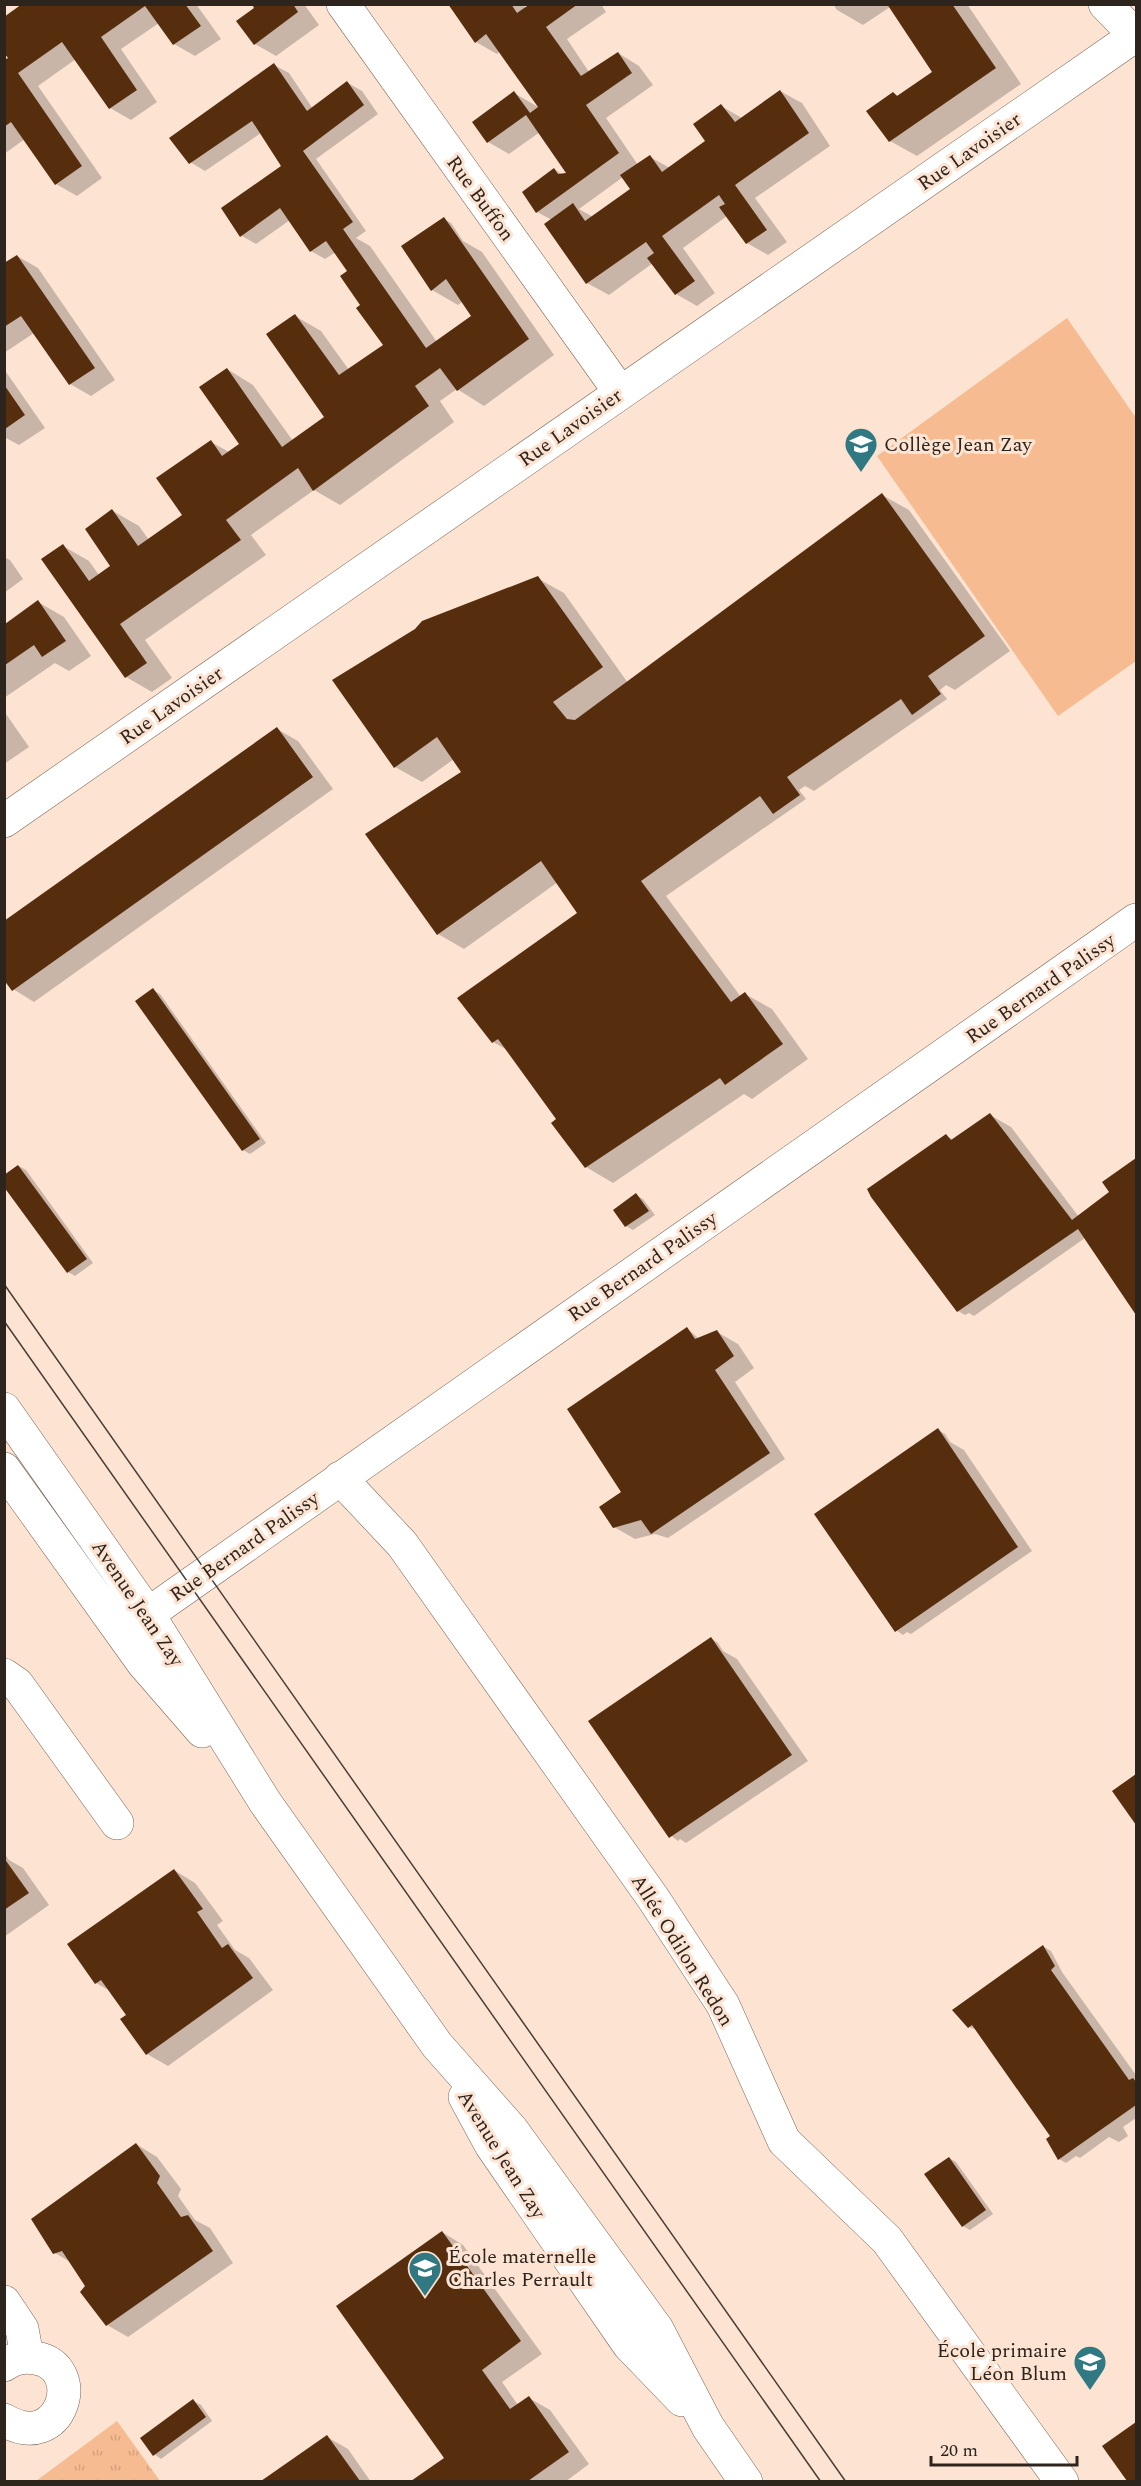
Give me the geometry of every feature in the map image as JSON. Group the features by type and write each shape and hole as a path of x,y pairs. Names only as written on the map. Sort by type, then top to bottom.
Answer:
{"street":[{"name":"Rue Buffon","path":"343,4 620,392"},
{"path":"1105,4 1136,36"},
{"name":"Rue Lavoisier","path":"4,821 1136,36"},
{"name":"Rue Bernard Palissy","path":"148,1614 1137,920"},
{"name":"Avenue Jean Zay","path":"4,1409 148,1614 266,1802 437,2044 491,2145 629,2345 708,2427 747,2481"},
{"name":"Avenue Jean Zay","path":"4,1469 143,1663 266,1802"},
{"name":"Allée Odilon Redon","path":"340,1478 402,1544 653,1898 723,2006 784,2140 887,2240 1062,2481"},
{"path":"4,1675 18,1684 117,1822"},
{"path":"4,2302 22,2329 16,2361 40,2359 53,2366 63,2384 63,2405 49,2422 30,2429 16,2427 4,2420"}],"green space":[{"path":"1067,318 1136,418 1136,661 1058,716 877,456"},
{"path":"117,2421 160,2481 36,2481"}],"building":[{"path":"22,4 185,4 201,26 173,45 145,6 101,37 137,90 109,109 62,42 18,73 82,166 55,185 11,122 4,127 4,60 8,58 4,53 4,17"},
{"path":"252,4 293,4 298,12 254,45 236,21 254,8"},
{"path":"448,4 511,4 517,13 530,4 578,4 546,27 581,76 618,52 632,73 586,105 619,153 536,213 522,192 554,168 558,174 566,173 526,115 487,143 472,122 514,91 530,113 538,107 486,34 475,43"},
{"path":"887,4 952,4 996,68 889,142 866,111 893,92 897,96 932,72"},
{"path":"274,63 307,111 347,81 364,105 303,151 353,222 343,229 426,348 471,316 446,279 431,291 401,246 444,217 529,339 457,391 440,368 415,386 429,406 313,491 298,468 226,520 241,540 120,624 147,663 125,678 41,559 63,544 89,581 110,566 85,529 112,509 138,546 182,515 156,478 211,440 222,456 239,444 199,387 227,368 282,447 324,417 266,334 295,314 339,375 383,345 356,308 360,305 340,276 347,271 326,241 310,252 280,208 240,237 221,208 281,166 252,121 189,164 169,138"},
{"path":"780,90 809,133 735,185 767,230 746,244 719,207 725,204 719,195 662,236 695,281 675,295 647,258 654,253 646,242 586,284 544,224 573,203 585,221 630,189 620,175 650,155 662,172 705,141 693,124 721,104 735,122"},
{"path":"17,255 95,368 69,385 21,316 4,327 4,263"},
{"path":"5,386 25,415 5,429"},
{"path":"882,493 985,636 928,676 941,694 912,715 901,699 787,777 800,795 773,814 760,796 641,881 731,1002 745,992 783,1044 725,1085 720,1078 585,1168 551,1123 556,1119 498,1039 492,1043 457,998 577,913 541,861 437,935 365,834 461,772 437,737 394,768 332,680 415,629 422,621 538,576 603,667 553,702 567,719 575,720"},
{"path":"38,600 66,641 42,657 34,645 5,665 5,624"},
{"path":"277,727 313,777 12,991 4,980 4,921"},
{"path":"153,988 260,1139 242,1151 135,1001"},
{"path":"990,1113 1072,1220 1109,1192 1102,1182 1136,1158 1136,1315 1078,1229 957,1312 871,1197 867,1189 946,1134 951,1140"},
{"path":"18,1165 87,1259 67,1273 4,1187 4,1175"},
{"path":"636,1193 649,1211 625,1227 613,1210"},
{"path":"687,1327 695,1339 717,1330 734,1356 715,1370 770,1453 651,1534 641,1520 613,1528 599,1507 621,1492 567,1409"},
{"path":"938,1428 1018,1547 895,1632 814,1514"},
{"path":"711,1637 792,1755 669,1838 588,1721"},
{"path":"1136,1774 1136,1825 1112,1791"},
{"path":"4,1858 29,1893 4,1910"},
{"path":"174,1869 203,1909 197,1912 222,1948 228,1944 253,1978 146,2055 120,2019 126,2015 101,1980 95,1984 67,1944"},
{"path":"1043,1945 1055,1966 1051,1970 1129,2080 1133,2078 1136,2082 1136,2105 1058,2160 1046,2139 1050,2136 972,2025 968,2028 952,2010"},
{"path":"136,2143 160,2176 157,2183 181,2217 188,2215 213,2251 106,2326 80,2292 85,2286 62,2251 53,2254 31,2219"},
{"path":"949,2157 986,2210 962,2227 924,2174"},
{"path":"442,2231 521,2341 482,2370 510,2409 529,2396 569,2452 528,2481 411,2481 444,2458 336,2306"},
{"path":"193,2399 206,2417 153,2456 140,2438"},
{"path":"1136,2422 1136,2481 1127,2481 1102,2446"},
{"path":"327,2435 360,2481 261,2481"}],"tram line":[{"path":"4,1284 846,2482"},
{"path":"4,1321 821,2482"}],"place":[{"name":"Collège Jean Zay","path":"861,473"},
{"name":"École maternelle Charles Perrault","path":"425,2297"},
{"name":"École primaire Léon Blum","path":"1090,2391"}]}
